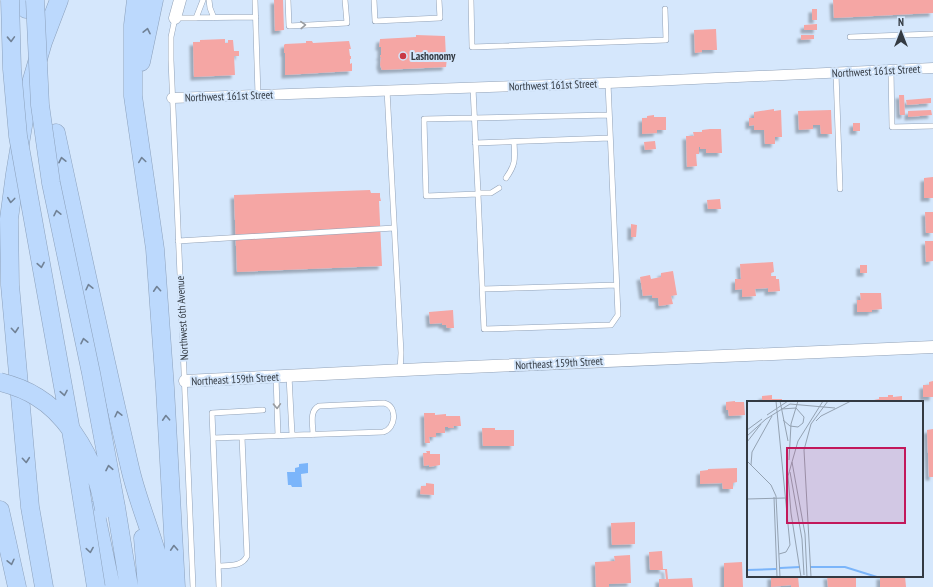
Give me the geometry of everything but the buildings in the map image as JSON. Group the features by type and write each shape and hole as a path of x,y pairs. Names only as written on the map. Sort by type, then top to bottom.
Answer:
{"highway":[{"path":"10,0 12,69 18,136 73,442 96,587"},
{"path":"44,587 30,507 10,285 9,219 29,90 43,42 59,0"},
{"path":"136,0 133,25 133,96 155,249 165,388 176,587"},
{"path":"133,96 154,0"},
{"path":"28,3 130,470 152,535 164,587"},
{"path":"28,3 51,183 91,373 105,509 110,587"},
{"path":"0,382 37,396 56,412 77,438 88,456 96,477 129,587"},
{"path":"0,393 8,395 30,406 53,423 84,461 105,509 121,587"},
{"path":"140,503 147,587"},
{"path":"0,510 17,587"}],"street":[{"path":"174,18 180,0"},
{"name":"Northwest 161st Street","path":"172,98 608,83 933,68"},
{"name":"Northeast 159th Street","path":"185,381 933,347"}],"lane":[{"path":"196,18 203,0"},
{"path":"209,0 214,18"},
{"path":"255,0 258,95"},
{"path":"288,0 289,26 347,23 346,0"},
{"path":"374,0 375,21 440,18 439,0"},
{"path":"471,0 472,47 666,40 664,9"},
{"path":"174,18 256,17"},
{"name":"Northwest 6th Avenue","path":"174,18 171,45 172,98 193,587"},
{"path":"850,37 933,34"},
{"path":"891,70 892,126 933,126"},
{"path":"836,73 840,189"},
{"path":"608,83 618,315 611,325 484,329 478,194 426,196 424,119 609,115"},
{"path":"473,88 478,193 491,193 499,188"},
{"path":"387,90 401,353 400,371"},
{"path":"475,143 610,138"},
{"path":"506,178 515,163 514,142"},
{"path":"178,241 394,228"},
{"path":"482,289 617,285"},
{"path":"276,376 278,436"},
{"path":"289,376 292,435"},
{"path":"213,438 278,436 387,431 393,426 393,411 391,406 384,403 319,406 315,408 313,412 313,434"},
{"path":"220,587 212,413 263,410"},
{"path":"218,566 242,564 247,556 242,437"}],"water":[{"path":"308,463 308,473 301,474 302,487 292,487 291,485 288,485 287,472 295,472 295,468 299,467 299,464"}],"place":[{"name":"Lashonomy","path":"403,56"}]}
